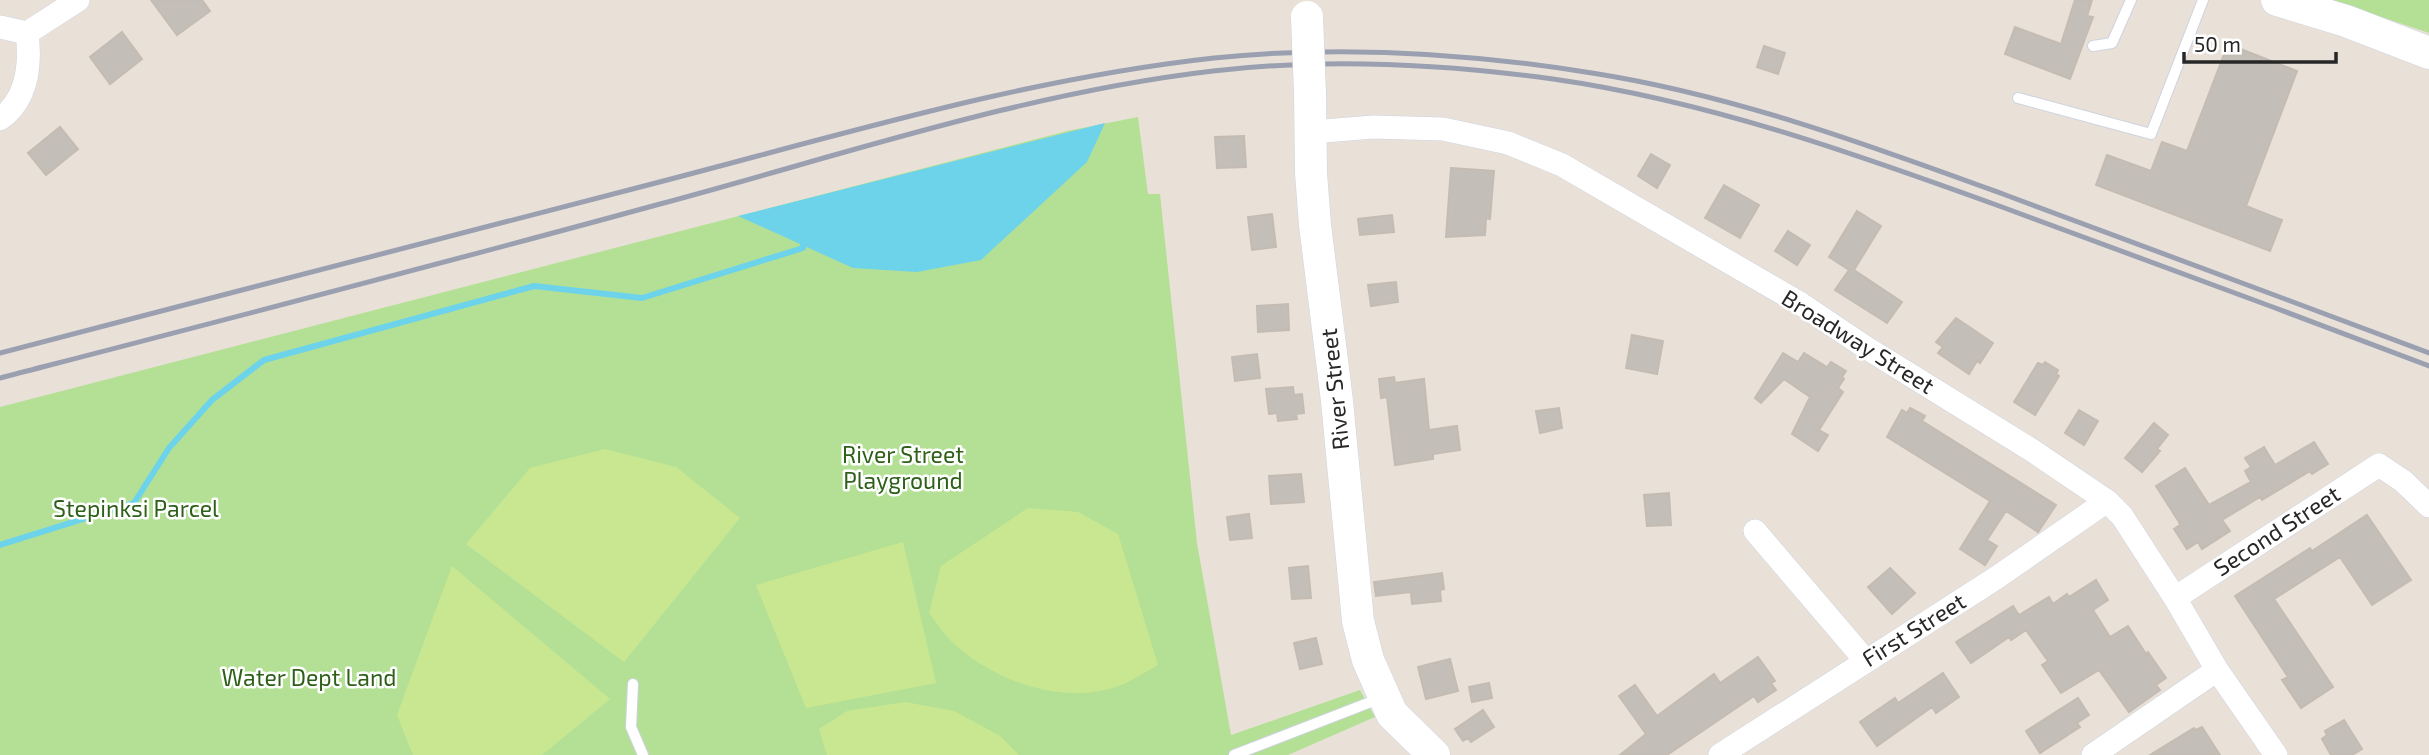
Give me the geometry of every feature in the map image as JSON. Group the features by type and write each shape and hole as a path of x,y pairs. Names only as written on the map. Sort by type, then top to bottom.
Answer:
{"main road":[{"path":"2277,0 2346,21 2429,53"},
{"name":"River Street","path":"1308,8 1311,173 1315,225 1337,401 1358,621 1368,660 1392,714 1434,755"}],"street":[{"path":"0,27 27,33 78,0"},
{"path":"0,120 9,113 26,84 30,54 27,33"},
{"name":"Broadway Street","path":"1312,132 1373,127 1443,129 1508,143 1562,165 1801,304 2032,451 2107,501 2122,516 2217,670 2276,755"},
{"name":"Second Street","path":"2175,598 2379,464 2403,481 2429,506"},
{"name":"First Street","path":"1720,755 1996,578 2107,501"},
{"path":"1755,531 1866,661"},
{"path":"2093,755 2217,670"}],"lane":[{"path":"2093,46 2112,43 2131,0"},
{"path":"2018,98 2151,134 2203,0"},
{"path":"633,684 631,727 643,755"},
{"path":"1234,755 1383,697"}],"green space":[{"path":"2331,0 2429,0 2429,33"},
{"name":"River Street Playground","path":"1138,117 1148,194 1160,194 1197,543 1231,735 1360,690 1375,717 1288,755 0,755 0,407 1067,131"},
{"path":"605,449 676,467 740,518 624,662 466,544 530,468"},
{"path":"1028,508 1078,512 1118,534 1158,665 1116,687 1096,692 1054,691 1034,687 994,672 960,649 943,632 929,613 941,566"},
{"path":"903,542 936,683 806,708 756,585"},
{"path":"452,566 610,699 542,755 413,755 397,715"},
{"path":"905,702 954,711 1000,736 1019,755 827,755 819,729 847,711"}],"water":[{"path":"1105,123 1087,162 981,260 917,272 853,268 738,216"}],"building":[{"path":"151,0 202,0 210,11 177,35"},
{"path":"2075,0 2092,0 2087,16 2093,17 2070,79 2005,54 2015,27 2061,44"},
{"path":"122,32 142,59 110,84 90,57"},
{"path":"2228,44 2297,71 2246,206 2282,220 2270,251 2096,185 2107,155 2151,171 2162,142 2187,151"},
{"path":"1764,46 1785,53 1778,74 1757,67"},
{"path":"60,127 78,149 46,175 28,153"},
{"path":"1244,136 1246,167 1217,168 1215,137"},
{"path":"1651,154 1670,165 1657,188 1638,176"},
{"path":"1451,168 1494,171 1490,219 1486,218 1485,235 1446,237"},
{"path":"1724,185 1759,205 1740,238 1705,218"},
{"path":"1857,211 1881,226 1854,270 1902,302 1887,323 1835,290 1849,270 1829,257"},
{"path":"1272,214 1276,247 1252,250 1248,217"},
{"path":"1392,215 1394,232 1360,235 1358,219"},
{"path":"1788,231 1810,245 1797,265 1775,251"},
{"path":"1396,282 1398,302 1371,306 1368,285"},
{"path":"1288,304 1289,330 1258,332 1257,306"},
{"path":"1956,318 1993,343 1969,374 1938,353 1943,347 1936,342"},
{"path":"1632,335 1663,341 1657,374 1626,368"},
{"path":"1783,353 1798,362 1804,353 1827,367 1831,362 1846,371 1838,388 1843,392 1819,430 1828,435 1818,451 1792,434 1810,397 1784,379 1761,403 1755,398"},
{"path":"1257,354 1260,378 1235,381 1232,357"},
{"path":"2045,362 2058,370 2056,374 2059,376 2035,415 2014,402 2038,363 2043,365"},
{"path":"1394,377 1395,383 1424,379 1429,430 1457,426 1460,450 1433,454 1433,459 1395,465 1387,397 1381,398 1379,379"},
{"path":"1293,387 1294,395 1302,394 1304,413 1296,414 1297,419 1278,421 1277,413 1269,414 1266,389"},
{"path":"1559,408 1562,428 1540,433 1536,411"},
{"path":"1910,408 1925,416 1922,421 2056,505 2038,532 2006,511 1987,540 1997,546 1985,565 1960,549 1990,501 1887,437 1902,410 1907,413"},
{"path":"2079,410 2098,421 2084,445 2065,433"},
{"path":"2154,423 2168,435 2157,449 2160,451 2142,472 2125,458"},
{"path":"2314,442 2328,464 2312,474 2310,471 2262,500 2260,497 2222,520 2230,531 2202,549 2198,542 2187,549 2174,529 2180,525 2179,522 2156,486 2185,468 2209,505 2251,482 2245,471 2251,467 2245,458 2264,447 2275,465"},
{"path":"1301,474 1304,502 1271,504 1269,476"},
{"path":"1669,493 1671,525 1647,526 1644,495"},
{"path":"1249,514 1252,538 1230,540 1227,517"},
{"path":"2367,515 2411,580 2372,605 2340,557 2274,599 2333,687 2301,708 2282,680 2288,677 2235,596"},
{"path":"1308,566 1311,598 1292,599 1289,568"},
{"path":"1890,568 1915,593 1892,614 1868,587"},
{"path":"1442,573 1444,589 1440,590 1441,601 1412,604 1411,592 1376,596 1374,582"},
{"path":"2096,580 2108,600 2093,610 2110,637 2128,626 2166,678 2156,685 2160,690 2129,712 2099,670 2061,693 2042,665 2048,661 2026,630 2011,640 2009,637 1971,663 1956,642 2013,606 2019,615 2049,597 2053,604 2067,594 2069,597"},
{"path":"1316,638 1322,664 1300,669 1294,643"},
{"path":"1758,657 1775,681 1771,683 1776,690 1758,702 1754,696 1667,755 1620,755 1646,734 1619,696 1635,685 1657,716 1714,674 1720,683"},
{"path":"1450,659 1458,691 1426,699 1418,667"},
{"path":"1943,673 1959,697 1936,713 1932,707 1877,746 1860,722 1895,698 1898,703"},
{"path":"1489,683 1492,698 1472,702 1469,687"},
{"path":"2078,698 2089,715 2077,723 2080,727 2040,753 2026,731"},
{"path":"1483,710 1494,727 1471,742 1468,738 1463,741 1455,729"},
{"path":"2344,720 2362,749 2352,755 2331,755 2322,739 2327,735 2325,731"},
{"path":"2202,727 2220,755 2150,755 2194,728 2196,730"}],"waterway":[{"path":"0,545 134,503 169,448 212,400 264,360 534,286 642,298 803,248 803,244"}],"railway":[{"path":"0,353 929,111 1071,80 1142,68 1214,58 1308,52 1403,53 1498,60 1592,73 1697,94 1800,123 1953,176 2429,353"},
{"path":"0,378 495,248 1003,110 1142,81 1213,71 1340,64 1426,66 1553,79 1725,115 1837,149 1947,187 2429,366"}],"park label":[{"name":"Stepinksi Parcel","path":"136,509"},
{"name":"Water Dept Land","path":"309,678"}]}
